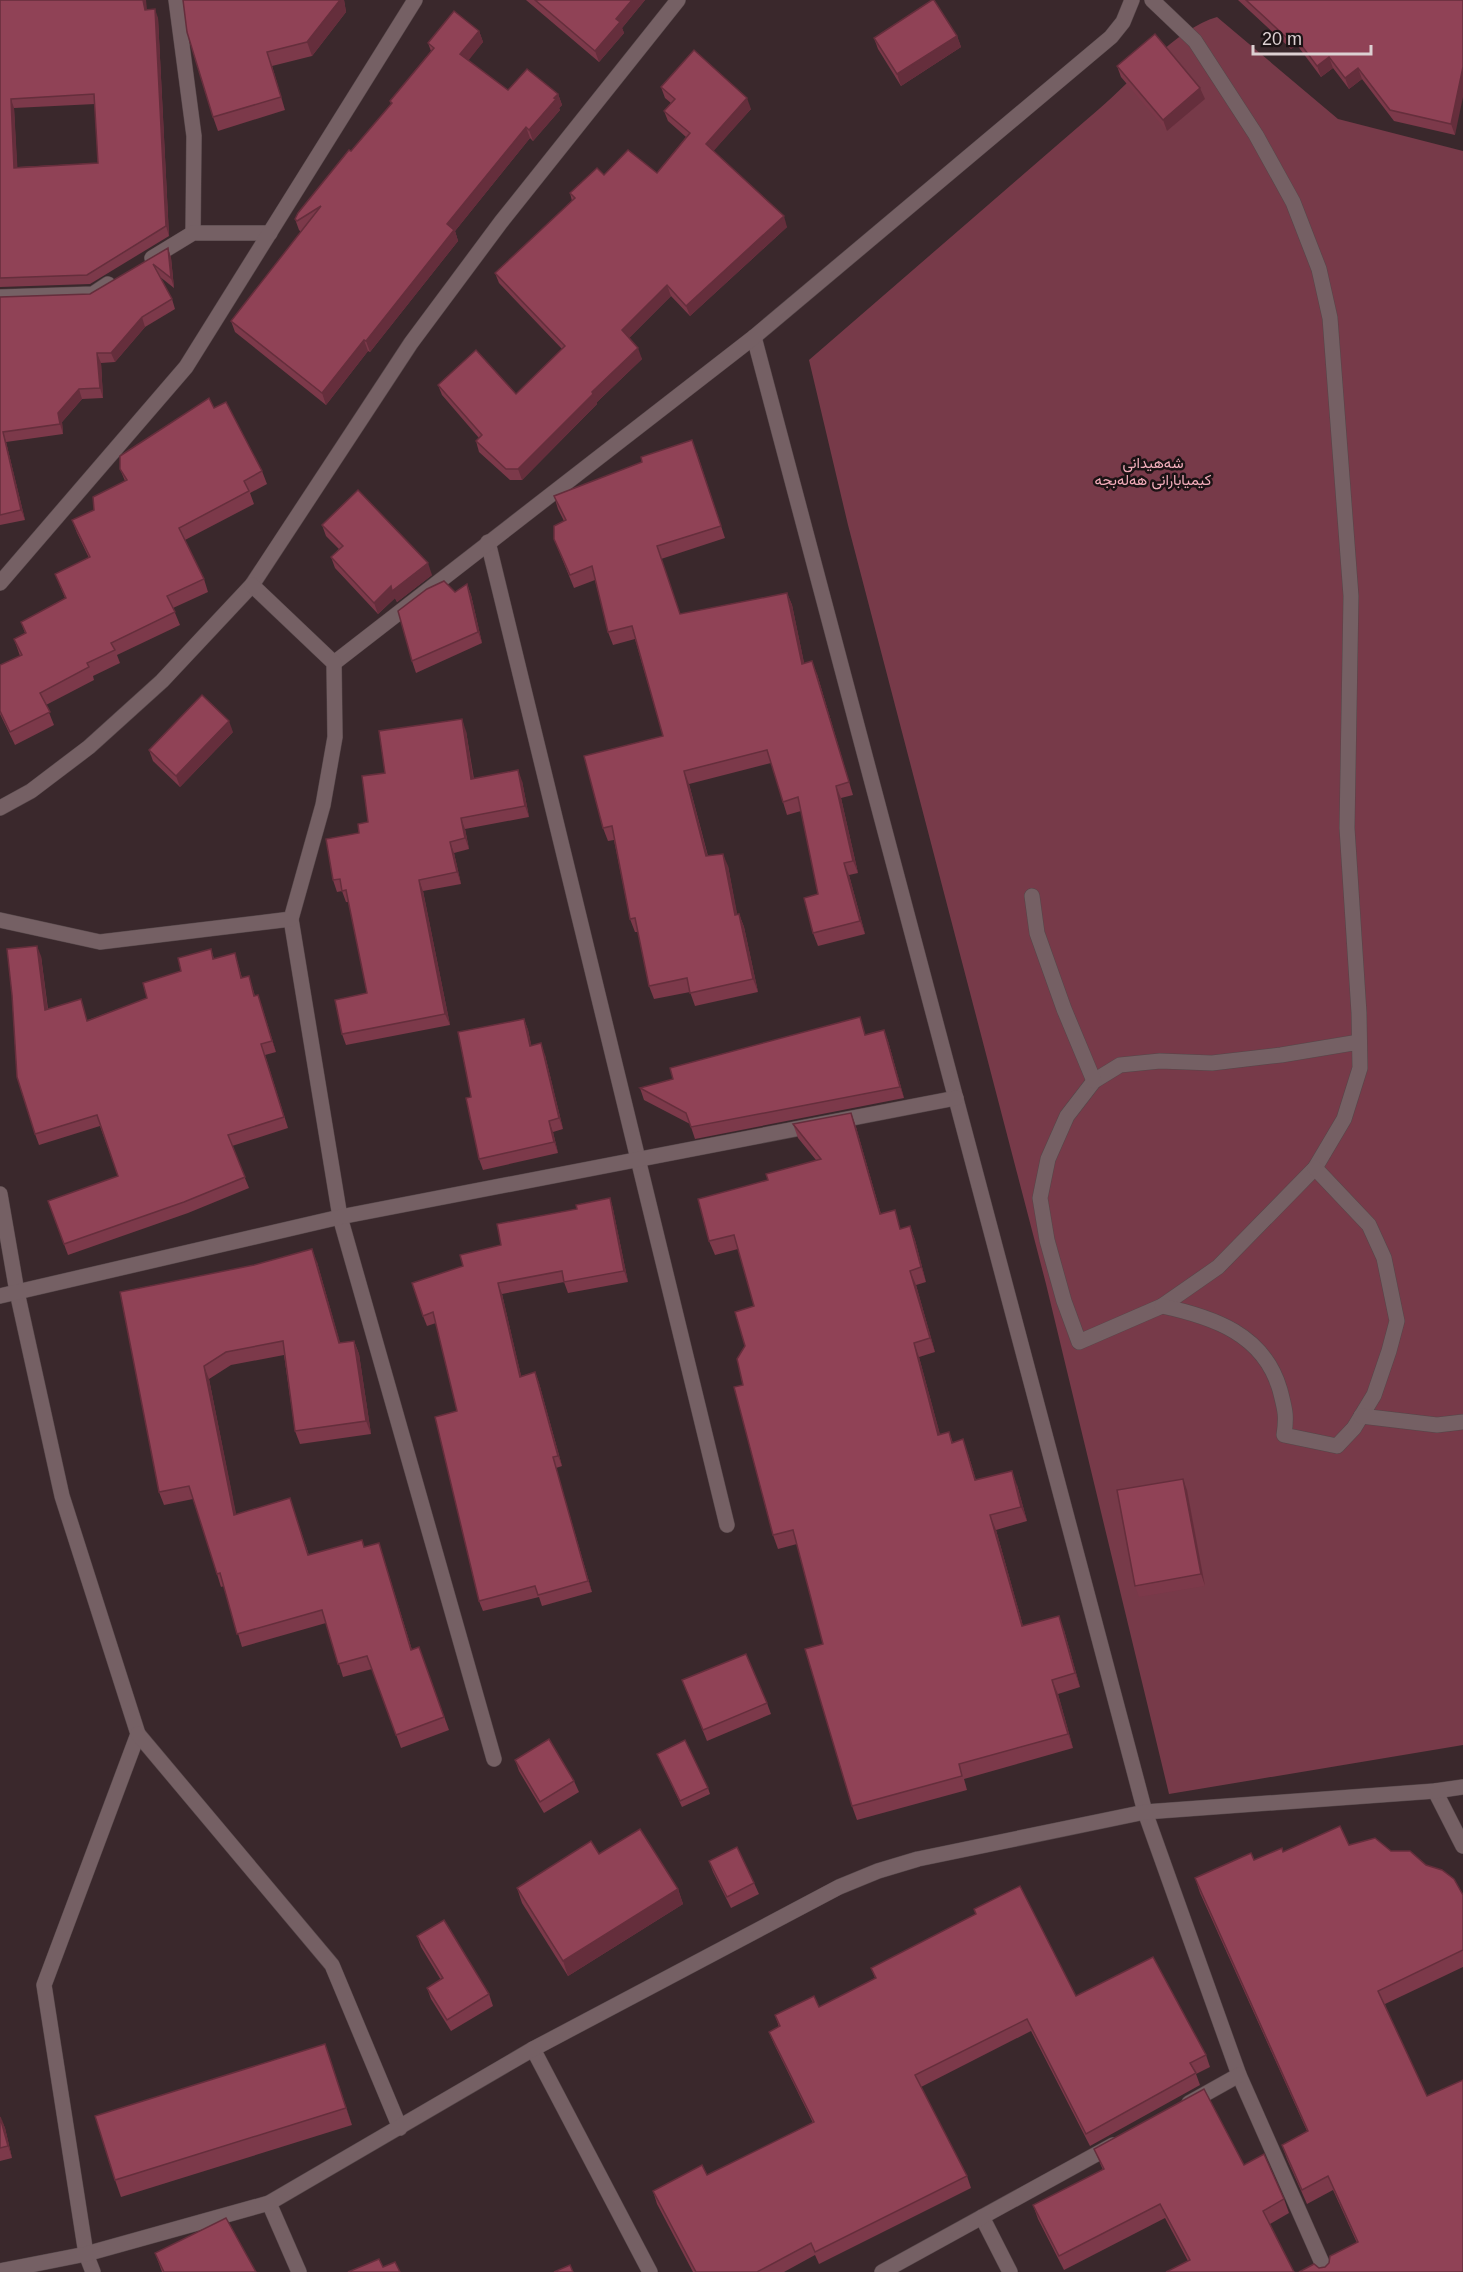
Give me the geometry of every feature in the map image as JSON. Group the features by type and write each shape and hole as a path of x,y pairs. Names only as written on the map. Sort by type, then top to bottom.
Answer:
{"street":[{"path":"176,0 194,135 193,233"},
{"path":"0,583 186,367 415,0"},
{"path":"0,808 31,791 89,747 162,681 252,585 411,343 501,222 678,0"},
{"path":"333,663 754,337 1111,37 1123,22 1131,0"},
{"path":"1152,0 1195,41 1256,135 1293,202 1319,269 1330,318 1351,596 1347,828 1359,1042 1360,1068 1344,1119 1315,1168 1218,1267 1162,1306 1079,1342 1064,1301 1047,1240 1040,1198 1048,1158 1067,1116 1094,1081 1120,1065 1160,1061 1212,1063 1281,1055 1359,1042"},
{"path":"143,263 193,233 270,233"},
{"path":"0,297 93,294 123,276"},
{"path":"754,337 1145,1812 1239,2075 1326,2272"},
{"path":"488,542 727,1524"},
{"path":"252,585 333,663 335,737 323,805 291,918 340,1216 494,1759"},
{"path":"1032,896 1037,933 1064,1009 1094,1081"},
{"path":"0,920 100,942 291,918"},
{"path":"0,1296 340,1216 957,1098"},
{"path":"1162,1306 1198,1314 1227,1326 1255,1347 1275,1374 1287,1416 1284,1436 1337,1446 1354,1428 1374,1395 1397,1321 1384,1258 1369,1225 1315,1168"},
{"path":"0,1194 17,1292 62,1496 138,1734 332,1965 400,2128"},
{"path":"1361,1416 1437,1425 1463,1422"},
{"path":"93,2272 86,2254 44,1985 138,1734"},
{"path":"0,2271 86,2254 269,2203 533,2049 839,1887 878,1871 918,1859 1145,1812 1463,1787"},
{"path":"1435,1791 1463,1846"},
{"path":"533,2049 650,2272"},
{"path":"1178,2109 1239,2075"},
{"path":"882,2272 1126,2137"},
{"path":"269,2203 299,2272"},
{"path":"982,2217 1010,2272"}],"green space":[{"name":"شەھیدانی کیمیابارانی ھەلەبجە","path":"1217,17 1338,119 1463,151 1463,1745 1169,1794 1046,1284 848,525 809,360 1099,109 1155,57 1186,32"}],"building":[{"path":"0,0 143,0 145,10 155,9 166,226 87,275 0,278","holes":["94,94 98,163 14,168 11,99"]},
{"path":"183,0 340,0 307,42 267,52 281,97 213,117 187,32"},
{"path":"535,0 632,0 616,19 620,22 595,51"},
{"path":"932,0 957,36 897,74 874,38"},
{"path":"1246,0 1463,0 1463,67 1451,124 1390,110 1358,68 1345,78 1329,57 1317,66 1293,34 1287,38"},
{"path":"454,11 479,31 460,54 508,90 527,69 558,94 529,130 526,127 447,224 454,230 322,393 231,321 321,206 297,221 295,219 298,213 349,150 351,151 392,103 390,101 434,48 428,43"},
{"path":"1155,34 1200,88 1163,120 1117,66"},
{"path":"694,50 747,98 706,144 784,216 686,306 667,285 622,330 638,348 518,469 506,469 476,441 482,435 438,385 476,350 516,394 565,346 495,273 575,198 570,193 597,168 604,175 628,150 657,173 690,133 664,111 675,99 661,87"},
{"path":"168,248 171,278 153,264 172,299 142,317 111,353 97,353 100,388 79,389 58,413 60,424 3,432 21,510 0,515 0,297 90,294"},
{"path":"209,398 214,408 226,402 262,471 244,481 249,491 179,528 204,579 167,596 175,612 111,643 115,650 87,663 89,667 40,693 50,712 10,732 0,711 0,665 22,655 14,639 26,633 21,622 66,598 55,574 90,557 72,520 94,510 93,497 127,480 120,469 120,456"},
{"path":"692,440 721,526 657,546 680,614 787,593 802,664 812,661 849,782 836,786 853,861 844,863 860,921 813,933 804,898 818,894 798,797 783,802 767,750 684,771 706,856 723,854 735,915 739,914 753,979 690,993 687,978 649,986 635,918 630,919 612,826 603,828 584,756 663,736 632,626 608,632 592,566 570,575 554,539 554,526 566,520 554,496 642,462 641,457"},
{"path":"358,490 428,563 392,591 391,586 374,603 331,557 343,546 322,525"},
{"path":"444,581 455,592 467,584 478,632 412,661 398,611 427,589"},
{"path":"202,695 229,721 176,776 149,750"},
{"path":"462,719 471,779 518,770 525,806 461,818 465,838 450,842 457,872 419,880 445,1014 342,1034 335,1000 367,993 346,890 342,891 340,879 333,880 326,839 359,833 358,824 368,822 362,776 385,773 379,731"},
{"path":"37,946 45,1010 81,999 87,1021 147,998 143,983 181,971 178,958 211,949 213,959 235,953 241,978 249,976 254,996 258,995 272,1041 261,1044 284,1117 228,1135 245,1177 184,1202 64,1244 48,1201 118,1176 97,1115 35,1134 17,1077 7,949"},
{"path":"860,1017 865,1035 884,1030 900,1087 691,1127 686,1113 640,1088 673,1079 670,1068"},
{"path":"524,1019 530,1046 541,1043 559,1118 549,1121 554,1142 479,1159 466,1098 471,1097 458,1032"},
{"path":"851,1113 880,1214 895,1210 900,1229 910,1226 921,1267 910,1271 930,1338 914,1343 938,1435 949,1432 952,1443 963,1439 975,1480 1012,1471 1021,1507 990,1515 1022,1626 1059,1616 1075,1673 1052,1680 1068,1734 959,1764 962,1776 852,1806 805,1649 823,1644 793,1530 773,1535 734,1387 743,1385 737,1359 745,1346 735,1312 754,1306 734,1235 709,1241 698,1199 768,1180 766,1174 821,1159 793,1124"},
{"path":"610,1198 624,1271 564,1282 562,1271 498,1283 520,1377 535,1372 558,1456 553,1457 588,1581 538,1595 535,1586 479,1601 435,1417 457,1411 433,1312 423,1316 412,1283 463,1266 460,1255 501,1245 497,1224 577,1209 576,1205"},
{"path":"312,1249 339,1343 354,1341 366,1421 295,1431 283,1341 226,1352 204,1366 234,1515 290,1498 308,1555 362,1540 364,1547 379,1543 411,1650 419,1647 444,1717 396,1735 367,1656 338,1664 322,1610 237,1634 220,1573 217,1574 189,1486 159,1492 120,1292 254,1265"},
{"path":"1183,1479 1201,1574 1135,1586 1117,1490"},
{"path":"746,1654 767,1703 703,1730 682,1680"},
{"path":"549,1739 574,1781 540,1802 515,1760"},
{"path":"685,1740 708,1788 680,1801 657,1754"},
{"path":"1340,1826 1349,1845 1375,1838 1391,1851 1410,1851 1426,1865 1442,1870 1454,1879 1463,1895 1463,1950 1378,1991 1427,2096 1463,2080 1463,2272 1299,2272 1314,2264 1319,2268 1325,2267 1329,2263 1330,2256 1358,2242 1328,2176 1302,2190 1282,2145 1308,2131 1195,1878 1251,1853 1254,1860 1282,1848 1283,1852"},
{"path":"640,1829 678,1889 563,1961 517,1888 591,1841 599,1854"},
{"path":"737,1847 754,1883 727,1897 709,1861"},
{"path":"1020,1886 1076,1996 1153,1957 1206,2055 1190,2063 1196,2073 1086,2134 1027,2019 915,2075 967,2176 815,2252 811,2243 757,2272 696,2272 653,2191 702,2165 707,2175 814,2122 769,2032 780,2026 775,2015 814,1996 819,2007 876,1978 871,1968 976,1914 974,1909"},
{"path":"444,1920 489,1994 447,2020 427,1988 443,1978 417,1936"},
{"path":"325,2044 346,2108 115,2180 95,2116"},
{"path":"1204,2089 1244,2165 1264,2154 1284,2199 1263,2211 1294,2272 1166,2272 1190,2260 1160,2204 1059,2256 1033,2205 1104,2169 1094,2149"},
{"path":"0,2117 8,2146 0,2148"},
{"path":"226,2218 256,2272 164,2272 155,2253"},
{"path":"379,2259 383,2267 395,2262 400,2272 348,2272"},
{"path":"570,2265 573,2272 554,2272"}]}
